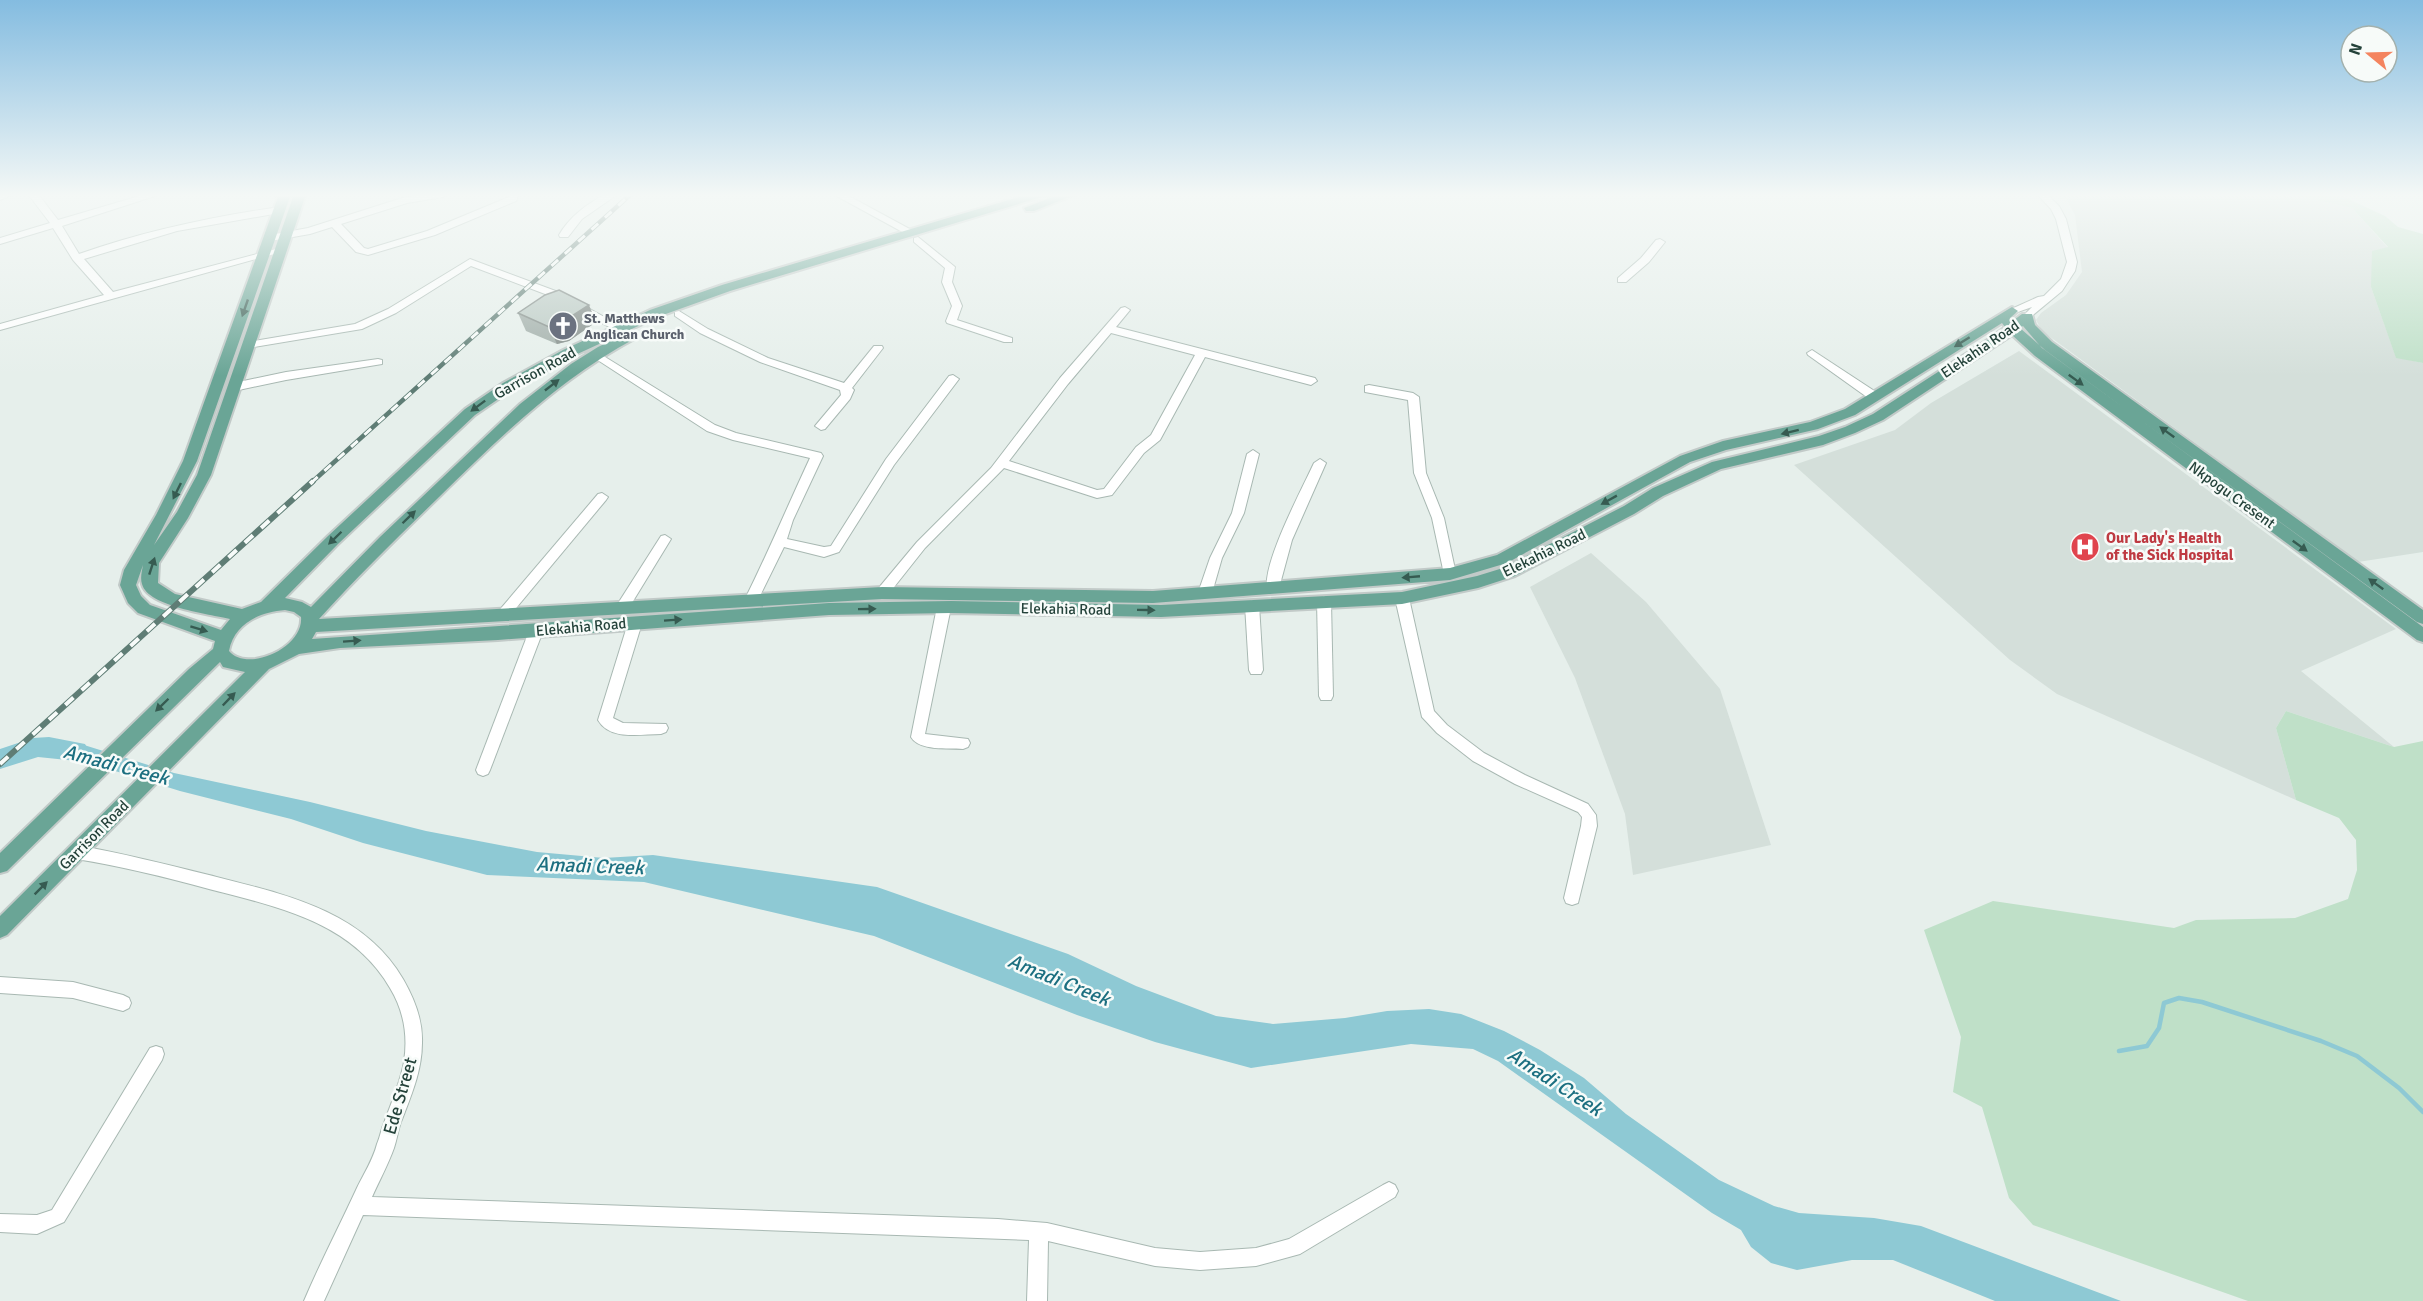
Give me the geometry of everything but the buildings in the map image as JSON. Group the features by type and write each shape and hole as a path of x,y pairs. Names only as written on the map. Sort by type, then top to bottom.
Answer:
{"main road":[{"path":"222,644 144,609 130,593 129,578 139,555 178,490 263,255"},
{"path":"245,616 171,599 156,592 150,585 149,575 151,562 183,514 204,475 278,255"},
{"name":"Garrison Road","path":"266,607 341,532 470,412 508,386 538,369 656,313 726,288 847,255"},
{"name":"Garrison Road","path":"294,648 307,633 310,622 369,555 496,432 559,380 619,341 679,314 858,255"},
{"path":"2012,311 2008,320 2013,329"},
{"name":"Elekahia Road","path":"310,622 502,616 752,599 882,593 1153,597 1450,574 1502,559 1685,459 1724,446 1813,426 1850,412 2012,311"},
{"name":"Elekahia Road","path":"294,648 340,642 536,631 830,609 944,607 1161,610 1402,598 1478,582 1509,572 1629,510 1658,492 1717,465 1823,440 1850,430 1878,417 1994,342 2027,317"},
{"name":"Nkpogu Cresent","path":"2027,317 2029,326 2044,349 2423,636"},
{"path":"1986,327 2013,329"},
{"name":"Nkpogu Cresent","path":"2013,329 2423,618"},
{"name":"Nkpogu Cresent","path":"1994,342 2044,349"},
{"path":"0,865 195,674 245,616 266,607 295,606 307,613 310,622"},
{"path":"222,644 225,659 234,664 247,666 263,664 294,648"},
{"name":"Garrison Road","path":"0,929 263,664"}],"street":[{"path":"75,255 112,297"},
{"path":"77,258 87,255"},
{"path":"0,327 258,255"},
{"path":"937,255 951,267 947,282 957,306 951,321 1008,340"},
{"path":"1622,280 1649,255"},
{"path":"2047,298 2059,288 2070,272 2071,255"},
{"path":"248,345 358,327 392,311 470,262 557,295 621,329"},
{"name":"Elekahia Road","path":"2012,311 2047,298"},
{"name":"Elekahia Road","path":"2027,317 2047,298"},
{"path":"882,593 921,545 1001,463 1064,381 1125,310"},
{"path":"679,314 704,331 764,360 848,390 846,396 821,426"},
{"path":"0,317 14,324"},
{"path":"1109,328 1201,354 1311,381"},
{"path":"845,388 878,348"},
{"path":"1812,353 1875,397"},
{"path":"1001,463 1097,494 1108,492 1140,450 1156,437 1201,354"},
{"path":"597,355 711,428 734,436 816,454 818,458 816,463 787,520 780,542 752,599"},
{"path":"234,387 378,362"},
{"path":"780,542 824,552 835,549 890,462 953,379"},
{"path":"1369,389 1413,397 1416,408 1420,473 1437,518 1450,574"},
{"path":"1205,593 1216,558 1238,513 1253,454"},
{"path":"1273,588 1274,575 1287,533 1320,463"},
{"path":"502,616 602,497"},
{"path":"622,608 665,539"},
{"path":"1402,598 1427,713 1439,728 1505,772 1583,808 1590,815 1572,898"},
{"path":"1324,601 1326,696"},
{"path":"1251,605 1256,670"},
{"path":"944,607 918,737 928,741 963,743"},
{"path":"635,623 605,720 617,729 661,728"},
{"path":"483,770 536,631"},
{"name":"Ede Street","path":"76,852 133,861 301,907 349,930 367,944 387,966 410,1011 414,1037 410,1071 403,1097 388,1133 387,1146 314,1301"},
{"path":"0,985 73,990 123,1004"},
{"path":"0,1223 40,1225 58,1216 156,1054"},
{"path":"358,1206 1039,1231 1100,1242 1155,1257 1200,1261 1256,1257 1293,1247 1389,1191"},
{"path":"1037,1301 1039,1231"}],"shaded area":[{"path":"2080,255 2385,255 2371,287 2396,357 2423,363 2423,552 2358,562 2042,331 2036,320 2041,313 2066,295 2082,272"},
{"name":"Our Lady's Health of the Sick Hospital","path":"2019,351 2396,629 2301,671 2394,747 2286,711 2276,728 2296,800 2057,694 2010,660 1794,465 1895,430 1931,403"},
{"path":"1591,553 1646,602 1720,689 1771,845 1633,875 1625,814 1575,678 1530,587"}],"green space":[{"path":"2372,255 2423,255 2423,363 2396,358 2371,287"},
{"path":"2286,711 2394,747 2423,741 2423,1301 2248,1301 2033,1225 2009,1198 1982,1107 1953,1092 1961,1037 1924,930 1993,901 2174,928 2196,920 2295,918 2348,899 2357,870 2356,840 2339,818 2296,800 2276,728"}],"water":[{"path":"48,744 84,745 174,773 310,802 426,831 537,852 604,858 653,855 877,887 1068,954 1136,986 1216,1016 1273,1024 1345,1018 1387,1011 1429,1009 1461,1014 1504,1031 1540,1050 1584,1078 1626,1114 1719,1180 1774,1206 1799,1213 1874,1218 1921,1226 2121,1301 1995,1301 1893,1260 1852,1260 1797,1270 1771,1263 1751,1247 1741,1230 1712,1213 1498,1061 1473,1049 1411,1044 1251,1068 1155,1042 1077,1015 874,936 644,882 487,875 363,843 291,819 180,791 44,749"}],"waterway":[{"name":"Amadi Creek","path":"0,759 44,746 77,751"},
{"path":"2119,1051 2147,1046 2159,1028 2164,1003 2179,998 2202,1002 2321,1041 2357,1056 2399,1088 2423,1112"}],"railway":[{"path":"311,483 564,255"},
{"path":"0,764 313,481"}],"place":[{"name":"St. Matthews Anglican Church","path":"563,326"},
{"name":"Our Lady's Health of the Sick Hospital","path":"2085,547"}]}
